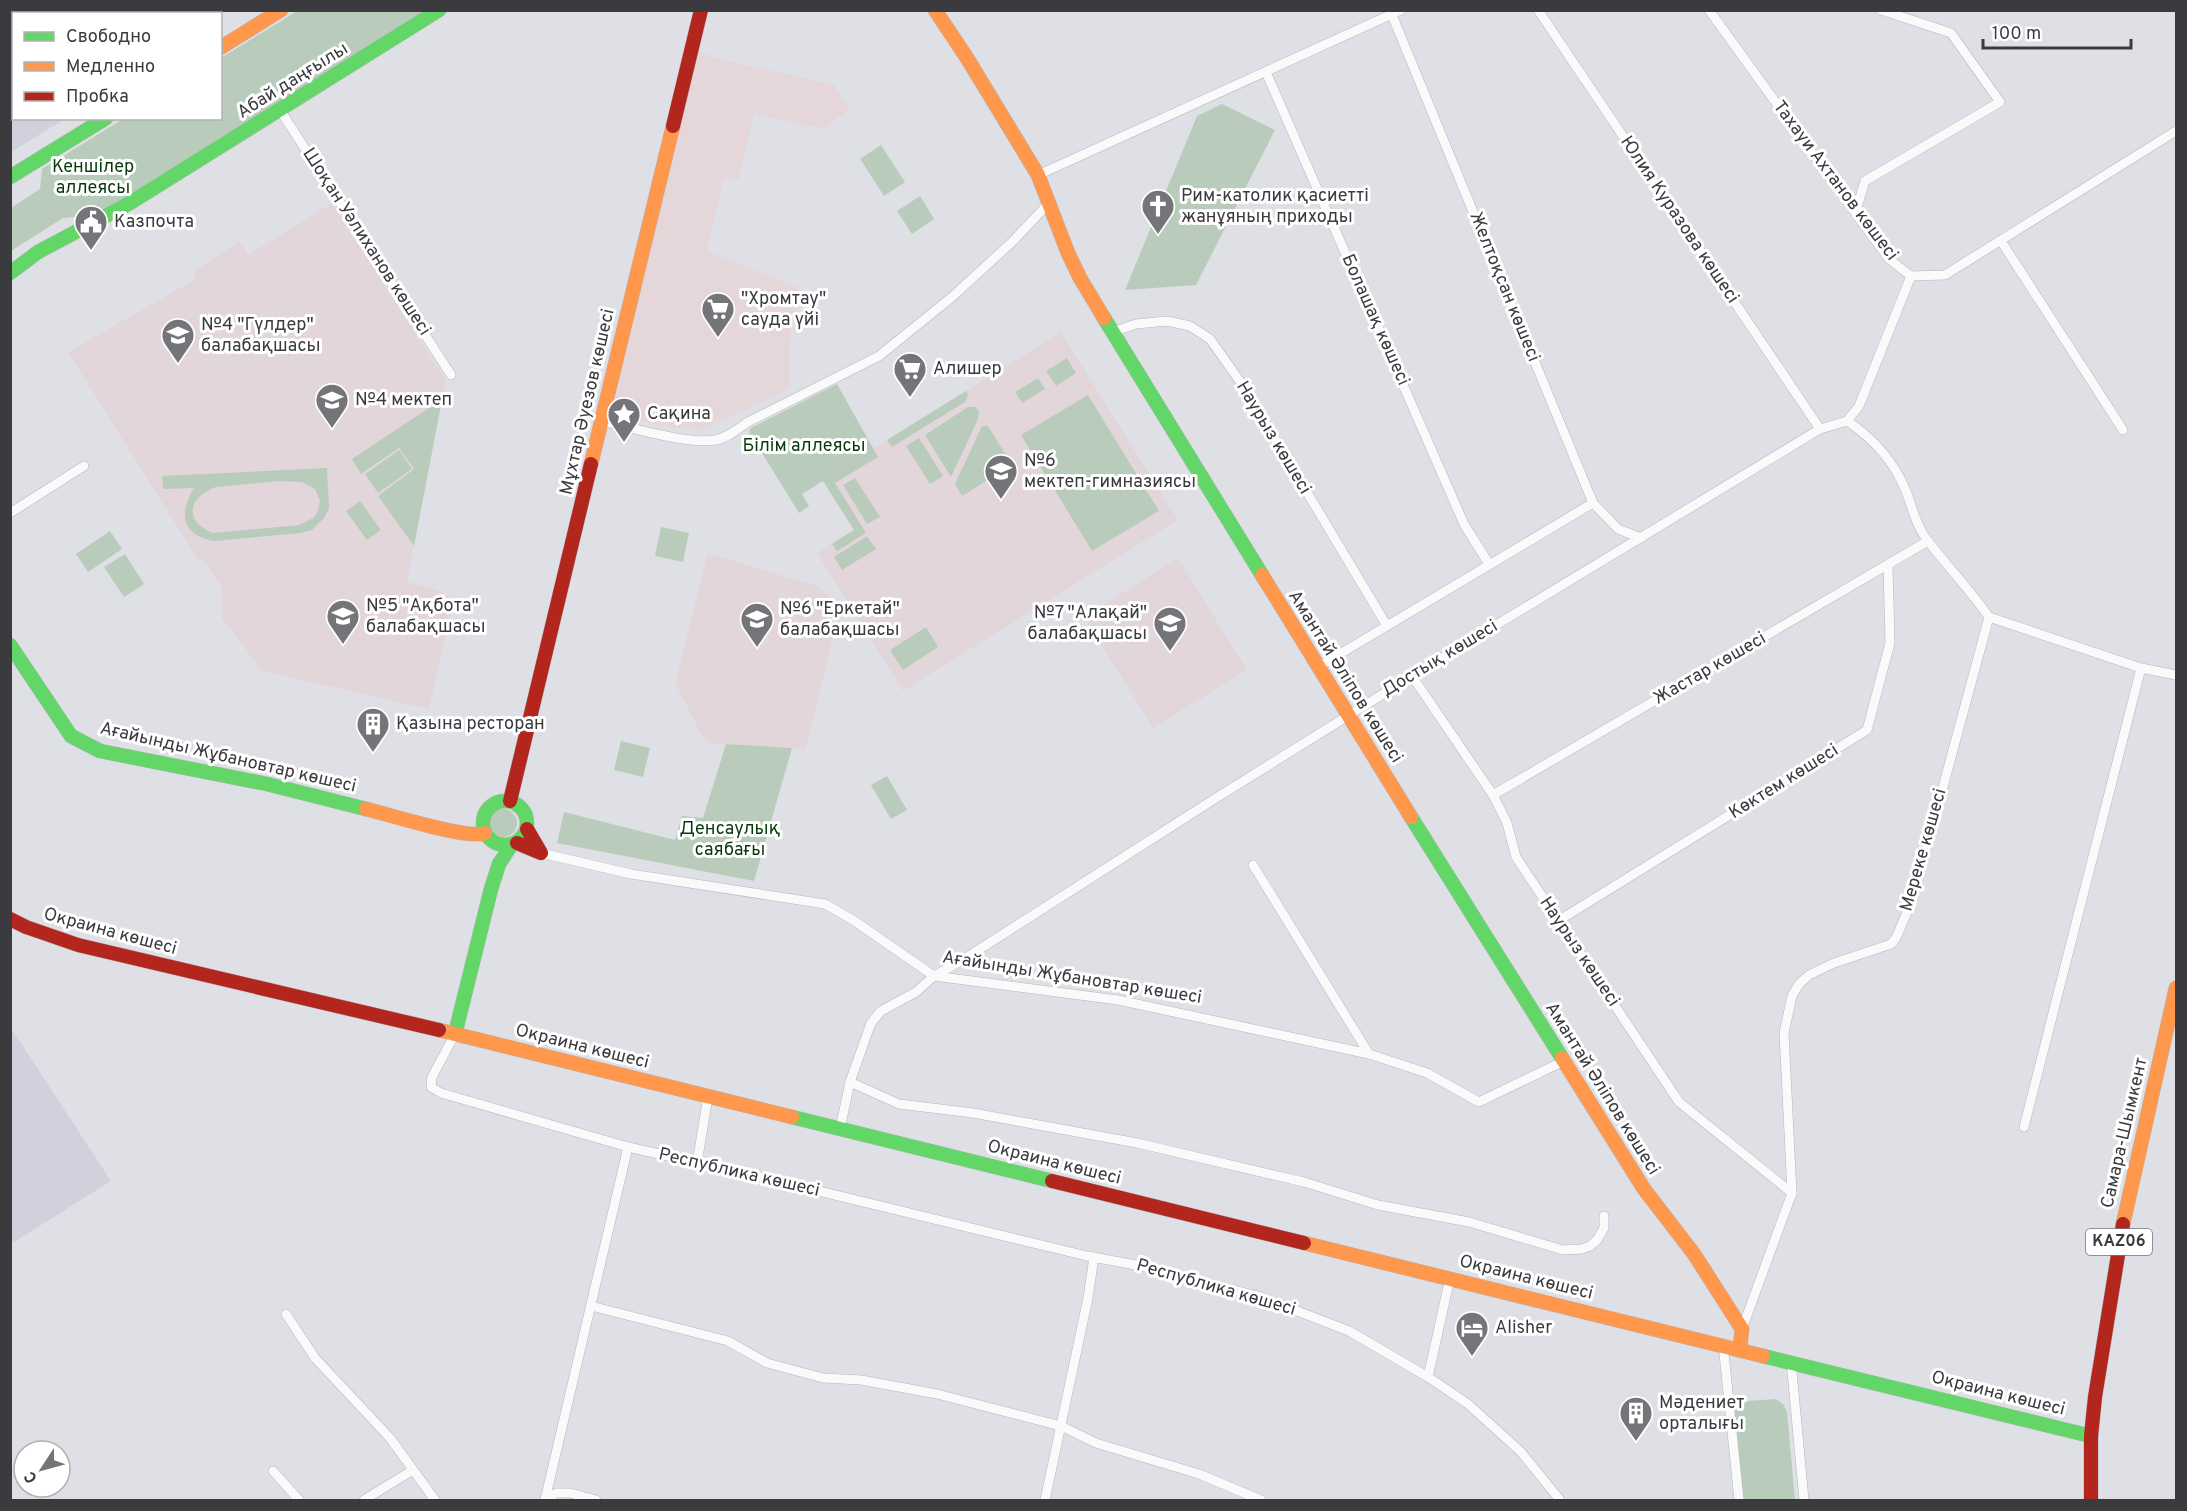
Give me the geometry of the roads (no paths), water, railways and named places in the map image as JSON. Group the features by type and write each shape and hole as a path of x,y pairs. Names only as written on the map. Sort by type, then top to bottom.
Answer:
{"main road":[{"path":"222,47 281,10"},
{"name":"Абай даңғылы","path":"10,273 82,227 107,217 440,10"},
{"name":"Мұхтар Әуезов көшесі","path":"510,801 701,10"},
{"name":"Амантай Әліпов көшесі","path":"935,10 967,58 1038,176 1072,262 1113,332 1348,716 1644,1189 1694,1254 1742,1329"},
{"path":"10,177 103,120"},
{"name":"Ағайынды Жұбановтар көшесі","path":"10,645 71,736 100,751 267,784 462,833 480,835 484,833"},
{"path":"502,801 510,801 522,808 526,814 527,829 541,853 515,843 504,846 496,844 484,833 483,819 486,810 502,801"},
{"path":"455,1035 499,864 527,829"},
{"path":"496,844 499,864"},
{"name":"Окраина көшесі","path":"10,919 78,945 1740,1348 2091,1436"},
{"name":"Самара-Шымкент","path":"2091,1500 2091,1436 2120,1238 2176,988"},
{"path":"1740,1348 1742,1329"}],"street":[{"path":"1038,176 1401,10"},
{"name":"Юлия Куразова көшесі","path":"1538,10 1821,429"},
{"name":"Тахауи Ахтанов көшесі","path":"1709,10 1889,259 1911,276 1945,275 2176,131"},
{"path":"1856,211 1865,182 2000,102 1951,33 1881,10"},
{"name":"Желтоқсан көшесі","path":"1392,15 1593,503 1618,529 1641,537"},
{"name":"Болашақ көшесі","path":"1266,72 1464,524 1489,564"},
{"name":"Шоқан Уәлиханов көшесі","path":"280,110 451,375"},
{"path":"603,421 703,441 717,440 728,435 748,422 879,356 952,297 1012,242 1049,203"},
{"path":"2001,241 2123,430"},
{"path":"1911,276 1859,406 1847,421 1864,433 1892,465 1905,488 1915,522 1928,542 1972,593 1989,617 2141,668 2176,675"},
{"name":"Наурыз көшесі","path":"1113,332 1136,324 1167,321 1190,326 1210,339 1244,387 1387,626"},
{"name":"Достық көшесі","path":"840,1129 850,1082 871,1023 881,1011 916,992 934,976 1412,676 1821,429 1847,421"},
{"path":"10,513 84,466"},
{"path":"1318,667 1593,503"},
{"name":"Жастар көшесі","path":"1492,795 1928,542"},
{"name":"Көктем көшесі","path":"1558,921 1867,730 1890,643 1888,565"},
{"name":"Мереке көшесі","path":"1742,1329 1792,1193 1784,1034 1792,996 1799,984 1809,975 1834,963 1891,944 1896,938 1913,898 1989,617"},
{"path":"2024,1127 2141,668"},
{"name":"Наурыз көшесі","path":"1412,676 1492,795 1507,823 1516,857 1679,1102 1792,1193"},
{"name":"Ағайынды Жұбановтар көшесі","path":"541,853 631,874 825,904 853,920 934,976 1118,1000 1369,1054 1427,1073 1479,1102 1564,1061"},
{"path":"1253,865 1369,1054"},
{"name":"Республика көшесі","path":"455,1035 432,1077 431,1087 441,1093 628,1147 1094,1257 1141,1266 1261,1297 1349,1330 1428,1377 1468,1404 1521,1452 1560,1500"},
{"path":"850,1082 899,1104 984,1115 1137,1143 1304,1182 1378,1205 1469,1222 1563,1251 1590,1246 1597,1240 1604,1228 1604,1216"},
{"path":"697,1163 708,1097"},
{"path":"546,1500 628,1147"},
{"path":"1045,1500 1088,1298 1094,1257"},
{"path":"1428,1377 1450,1278"},
{"path":"591,1306 728,1341 767,1363 823,1378 861,1380 937,1394 1061,1426 1096,1443 1199,1474 1260,1500"},
{"path":"286,1314 315,1358 390,1438 435,1500"},
{"path":"1723,1344 1739,1500"},
{"path":"1791,1361 1804,1500"},
{"path":"364,1500 413,1470"},
{"path":"273,1472 299,1500"},
{"path":"546,1500 556,1493 596,1500"}],"place":[{"name":"Рим-католик қасиетті жанұяның приходы","path":"1158,235"},
{"name":"Казпочта","path":"91,251"},
{"name":"\"Хромтау\" сауда үйі","path":"718,338"},
{"name":"№4 \"Гүлдер\" балабақшасы","path":"178,364"},
{"name":"Алишер","path":"910,398"},
{"name":"№4 мектеп","path":"332,429"},
{"name":"Сақина","path":"624,443"},
{"name":"№6 мектеп-гимназиясы","path":"1001,500"},
{"name":"№5 \"Ақбота\" балабақшасы","path":"343,645"},
{"name":"№6 \"Еркетай\" балабақшасы","path":"757,648"},
{"name":"№7 \"Алақай\" балабақшасы","path":"1170,652"},
{"name":"Қазына ресторан","path":"373,753"},
{"name":"Alisher","path":"1472,1357"},
{"name":"Мәдениет орталығы","path":"1636,1442"}],"park label":[{"name":"Кеншілер аллеясы","path":"93,177"},
{"name":"Білім аллеясы","path":"804,446"},
{"name":"Денсаулық саябағы","path":"730,839"}]}
